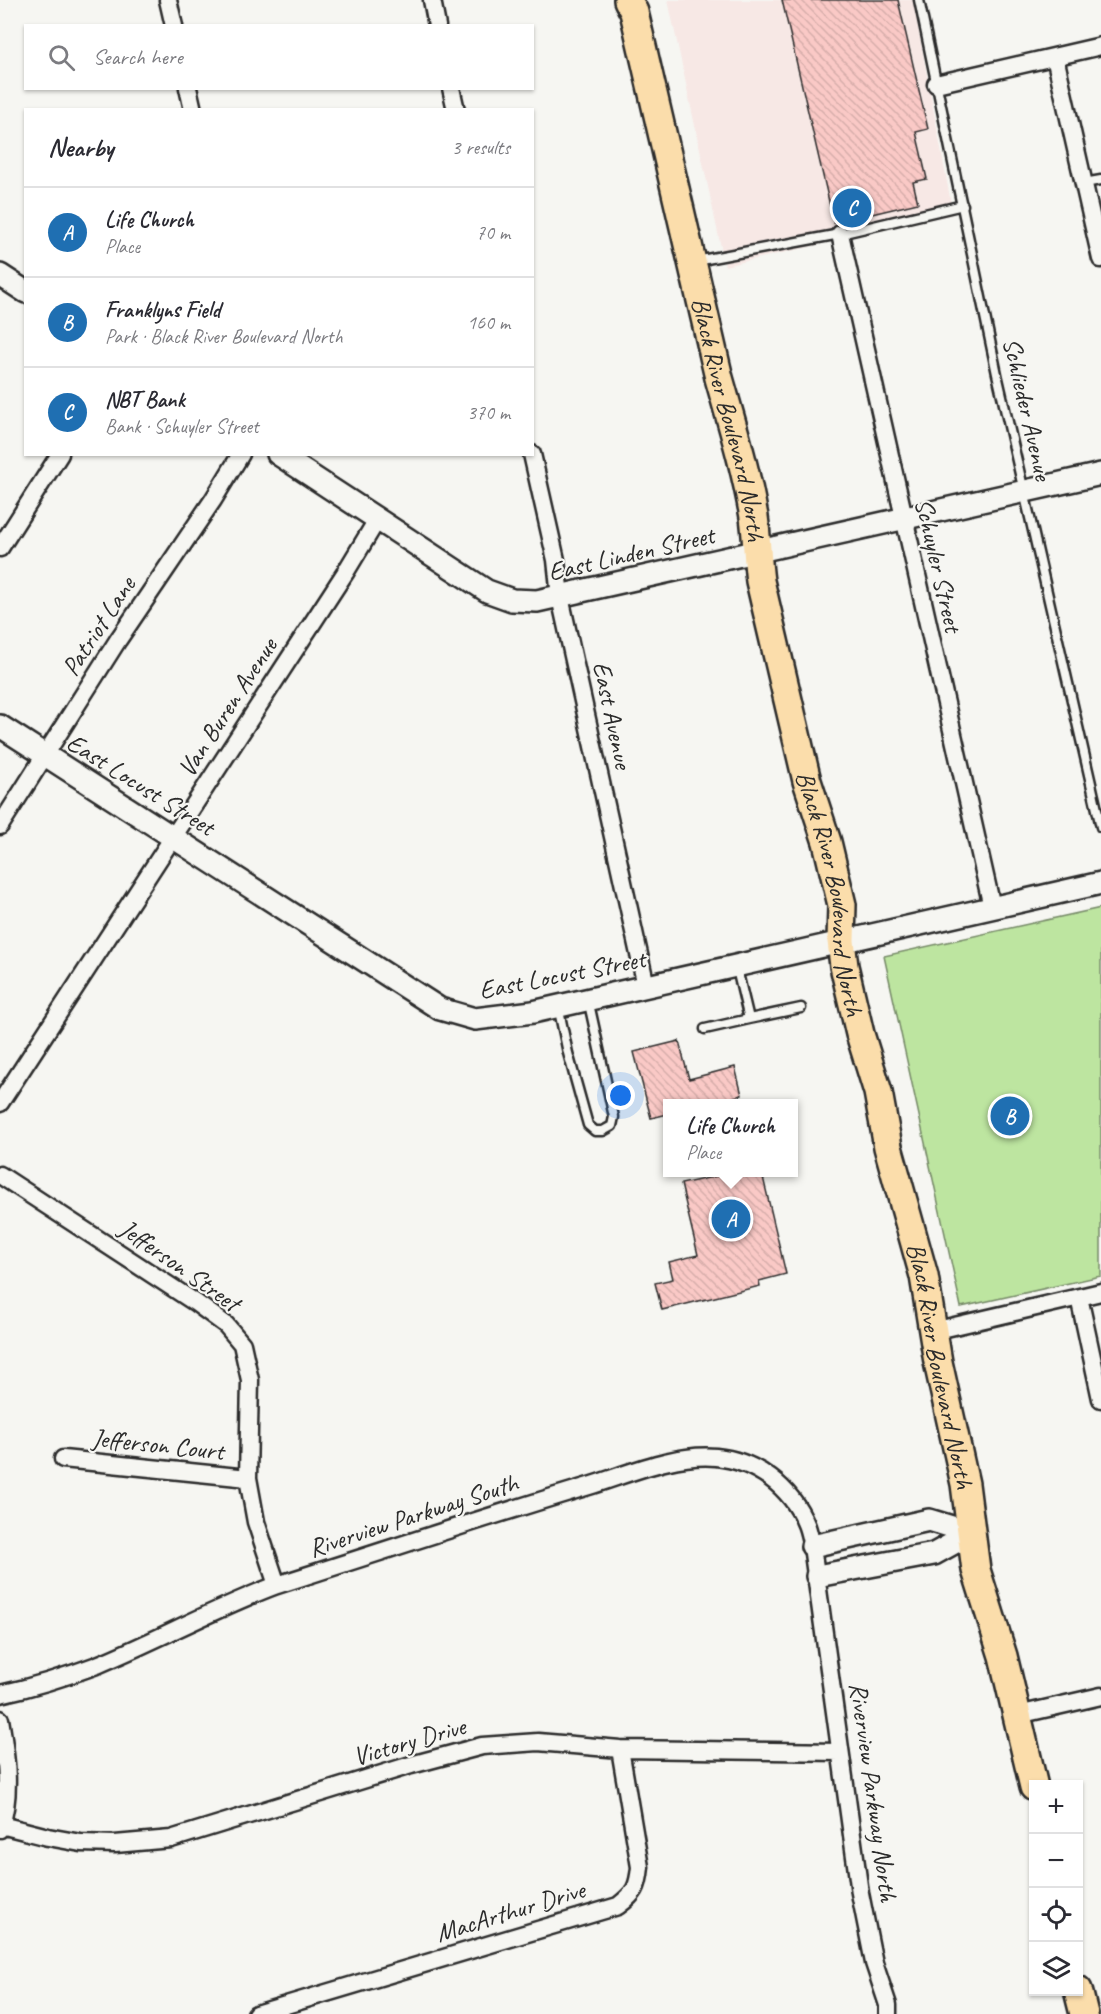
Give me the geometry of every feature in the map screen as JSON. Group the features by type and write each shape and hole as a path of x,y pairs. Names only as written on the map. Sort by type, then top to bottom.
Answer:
{"main road":[{"name":"Black River Boulevard North","path":"628,0 634,12 719,378 738,445 754,519 760,581 807,782 827,842 842,905 844,966 878,1092 888,1147 924,1276 938,1362 965,1484 976,1570 994,1624 1032,1780"},
{"path":"1080,1996 1084,2014"}],"street":[{"path":"168,0 174,24"},
{"path":"432,0 437,24"},
{"path":"936,84 1101,46"},
{"path":"1055,57 1101,259"},
{"path":"188,90 193,108"},
{"path":"451,90 456,108"},
{"name":"Schuyler Street","path":"840,234 992,907"},
{"path":"0,275 24,291"},
{"path":"0,549 59,456"},
{"name":"Patriot Lane","path":"0,826 118,640 213,500 240,456"},
{"name":"East Linden Street","path":"281,456 487,591 512,600 537,601 1101,474"},
{"name":"East Avenue","path":"532,456 556,560 560,597 646,986"},
{"name":"Van Buren Avenue","path":"0,1103 345,573 377,520"},
{"name":"East Locust Street","path":"0,726 440,1009 460,1016 482,1019 588,999 842,940 1101,884"},
{"name":"Jefferson Street","path":"0,1174 196,1303 226,1325 242,1344 250,1380 248,1478 256,1522 277,1585"},
{"path":"933,1331 1101,1292"},
{"path":"1079,1297 1101,1399"},
{"name":"Riverview Parkway South","path":"0,1694 42,1684 98,1664 236,1600 277,1585 556,1496 684,1458 718,1457 749,1464 771,1478 793,1501 806,1524 812,1546"},
{"name":"Jefferson Court","path":"63,1459 248,1478"},
{"path":"812,1546 929,1520 972,1533"},
{"path":"817,1576 934,1554 972,1533"},
{"name":"Riverview Parkway North","path":"812,1546 860,1893 874,1963 888,2005 888,2014"},
{"path":"1018,1716 1101,1696"},
{"path":"0,1719 6,1755 7,1795 1,1827"},
{"name":"Victory Drive","path":"1,1827 81,1843 115,1844 171,1839 482,1746 538,1742 620,1749 839,1752"},
{"name":"MacArthur Drive","path":"256,2014 618,1906 631,1896 638,1884 640,1867 620,1749"}],"lane":[{"name":"Schlieder Avenue","path":"919,0 998,374 1101,827"},
{"path":"1084,183 1101,180"},
{"path":"693,261 840,234 963,205"},
{"path":"736,965 749,1019"},
{"path":"558,1005 568,1053 588,1125 595,1131 603,1131 612,1126 614,1117 588,999"},
{"path":"705,1029 801,1008"}],"shaded area":[{"path":"668,0 913,0 953,214 725,266"}],"green space":[{"path":"1101,908 1101,1276 961,1307 884,956"}],"building":[{"path":"782,0 898,0 928,129 916,132 927,179 913,182 918,203 834,223"},
{"path":"679,1041 689,1079 735,1067 742,1095 727,1099 663,1099 663,1115 651,1118 634,1052"},
{"path":"713,1177 763,1177 786,1274 759,1281 760,1286 662,1310 655,1283 673,1279 669,1262 698,1255 681,1184"}],"place":[{"name":"NBT Bank","path":"852,208"},
{"name":"Franklyns Field","path":"1010,1116"},
{"name":"Life Church","path":"731,1219"}]}
